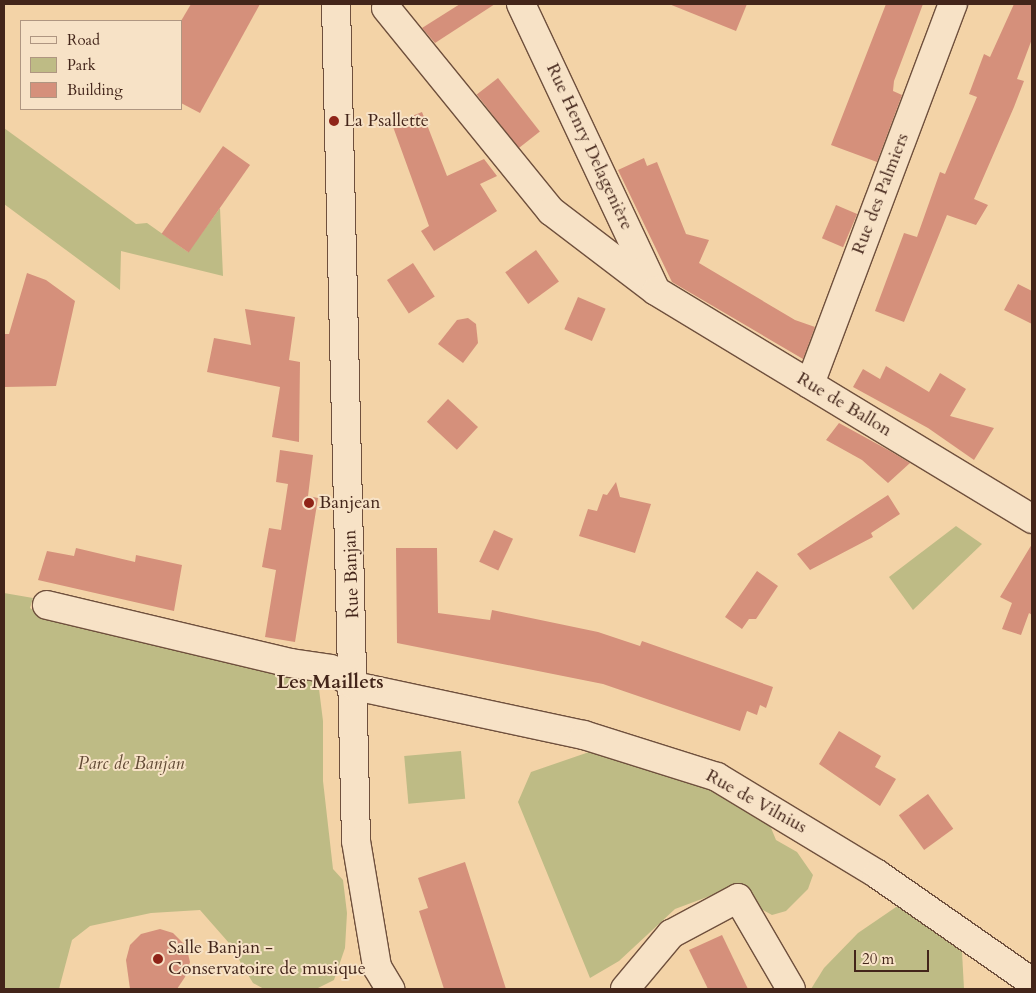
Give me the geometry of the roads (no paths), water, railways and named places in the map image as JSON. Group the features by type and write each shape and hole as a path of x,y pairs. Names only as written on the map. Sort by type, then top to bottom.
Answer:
{"street":[{"name":"Rue Banjan","path":"336,4 355,686 356,841 377,967 390,989"},
{"name":"Rue Henry Delagenière","path":"521,4 656,291"},
{"name":"Rue des Palmiers","path":"810,384 952,4"},
{"name":"Rue de Ballon","path":"386,8 551,211 656,291 1032,519"},
{"path":"48,605 291,663 331,669 355,686"},
{"name":"Rue de Vilnius","path":"355,686 584,735 717,777 878,874 1032,982"},
{"path":"625,989 671,934 738,898 791,989"}],"place":[{"name":"La Psallette","path":"334,121"},
{"name":"Banjean","path":"309,503"},
{"name":"Salle Banjan - Conservatoire de musique","path":"158,959"}],"district":[{"name":"Les Maillets","path":"330,681"}],"park label":[{"name":"Parc de Banjan","path":"131,764"}]}
